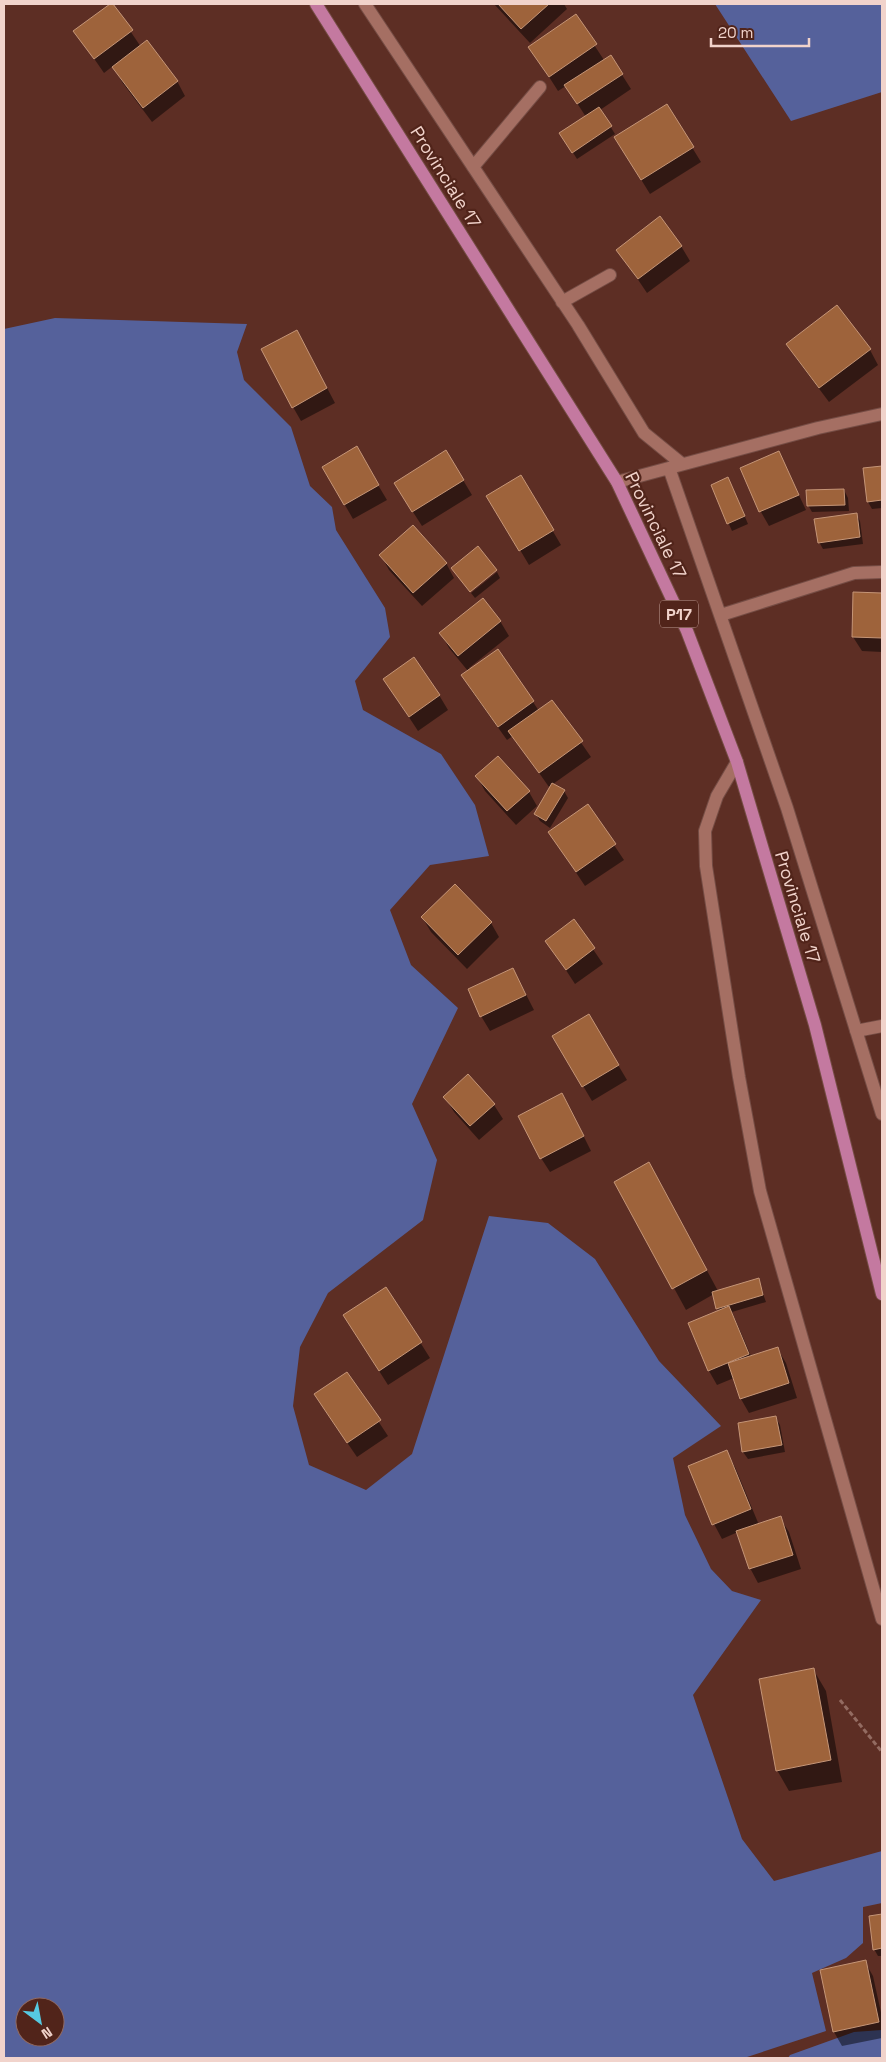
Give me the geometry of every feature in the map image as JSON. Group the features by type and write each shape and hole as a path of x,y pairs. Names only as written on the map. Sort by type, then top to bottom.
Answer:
{"main road":[{"name":"Provinciale 17","path":"316,4 618,482 687,631 737,762 815,1025 882,1294"}],"street":[{"path":"365,4 562,302 644,433 682,464"},
{"path":"473,167 540,87"},
{"path":"562,302 610,275"},
{"path":"618,482 818,428 882,414"},
{"path":"669,468 787,808 882,1114"},
{"path":"721,615 854,573 882,572"},
{"path":"737,762 716,796 705,831 706,866 739,1077 760,1192 882,1620"},
{"path":"856,1031 882,1026"}],"path":[{"path":"840,1700 882,1752"}],"shaded area":[{"path":"715,4 882,4 882,92 791,121"},
{"path":"55,318 247,324 237,352 244,380 291,427 310,486 332,507 336,530 385,608 390,637 355,681 363,710 441,754 475,805 489,856 430,865 390,910 411,965 458,1008 412,1104 437,1160 423,1220 328,1293 300,1347 293,1406 309,1465 366,1490 412,1454 489,1216 548,1223 595,1259 659,1361 721,1426 673,1458 685,1515 711,1569 732,1591 761,1600 693,1695 742,1839 774,1881 882,1851 882,1903 863,1907 863,1943 846,1958 812,1973 826,2031 744,2058 4,2058 4,329"},
{"path":"882,2030 882,2058 788,2058 790,2055 854,2032"}],"building":[{"path":"110,4 113,4 133,30 94,59 73,31"},
{"path":"498,4 549,4 521,29"},
{"path":"576,14 597,44 549,77 528,47"},
{"path":"147,40 178,81 143,108 112,67"},
{"path":"611,55 623,74 577,104 564,85"},
{"path":"667,104 694,147 641,180 614,137"},
{"path":"599,107 612,126 572,153 559,133"},
{"path":"660,216 682,246 638,279 616,250"},
{"path":"837,305 871,349 819,388 786,344"},
{"path":"297,330 327,388 292,408 261,349"},
{"path":"357,446 379,485 344,505 322,467"},
{"path":"446,450 464,480 412,512 394,483"},
{"path":"779,451 799,495 759,512 740,468"},
{"path":"882,466 882,500 867,502 863,468"},
{"path":"521,475 554,530 519,551 486,496"},
{"path":"728,477 745,516 727,524 711,485"},
{"path":"844,489 845,505 807,506 806,490"},
{"path":"857,513 860,537 818,543 814,519"},
{"path":"413,525 447,563 413,593 379,555"},
{"path":"478,546 497,570 470,592 451,568"},
{"path":"853,592 882,593 882,638 852,637"},
{"path":"483,598 501,621 458,656 439,633"},
{"path":"498,649 534,701 498,727 461,675"},
{"path":"414,657 440,695 409,717 383,679"},
{"path":"552,700 583,741 539,773 508,731"},
{"path":"498,756 530,791 507,811 475,776"},
{"path":"552,783 565,790 546,821 534,814"},
{"path":"588,804 616,844 576,872 548,832"},
{"path":"455,884 492,922 458,955 421,917"},
{"path":"574,919 595,948 566,970 545,941"},
{"path":"513,968 526,995 480,1017 468,989"},
{"path":"589,1014 619,1065 582,1087 552,1036"},
{"path":"468,1074 495,1104 470,1126 443,1097"},
{"path":"562,1093 584,1136 540,1159 518,1116"},
{"path":"649,1162 707,1270 672,1289 614,1182"},
{"path":"759,1278 763,1295 716,1309 712,1292"},
{"path":"386,1287 422,1342 379,1371 343,1315"},
{"path":"729,1306 749,1354 708,1371 688,1323"},
{"path":"778,1347 789,1383 740,1399 728,1363"},
{"path":"347,1372 381,1420 347,1443 314,1394"},
{"path":"776,1416 782,1445 742,1452 738,1423"},
{"path":"727,1450 751,1509 712,1525 688,1466"},
{"path":"781,1516 793,1555 749,1569 736,1531"},
{"path":"814,1668 831,1760 776,1771 759,1679"},
{"path":"882,1914 882,1948 873,1950 869,1916"},
{"path":"866,1960 879,2022 833,2032 820,1970"}]}
